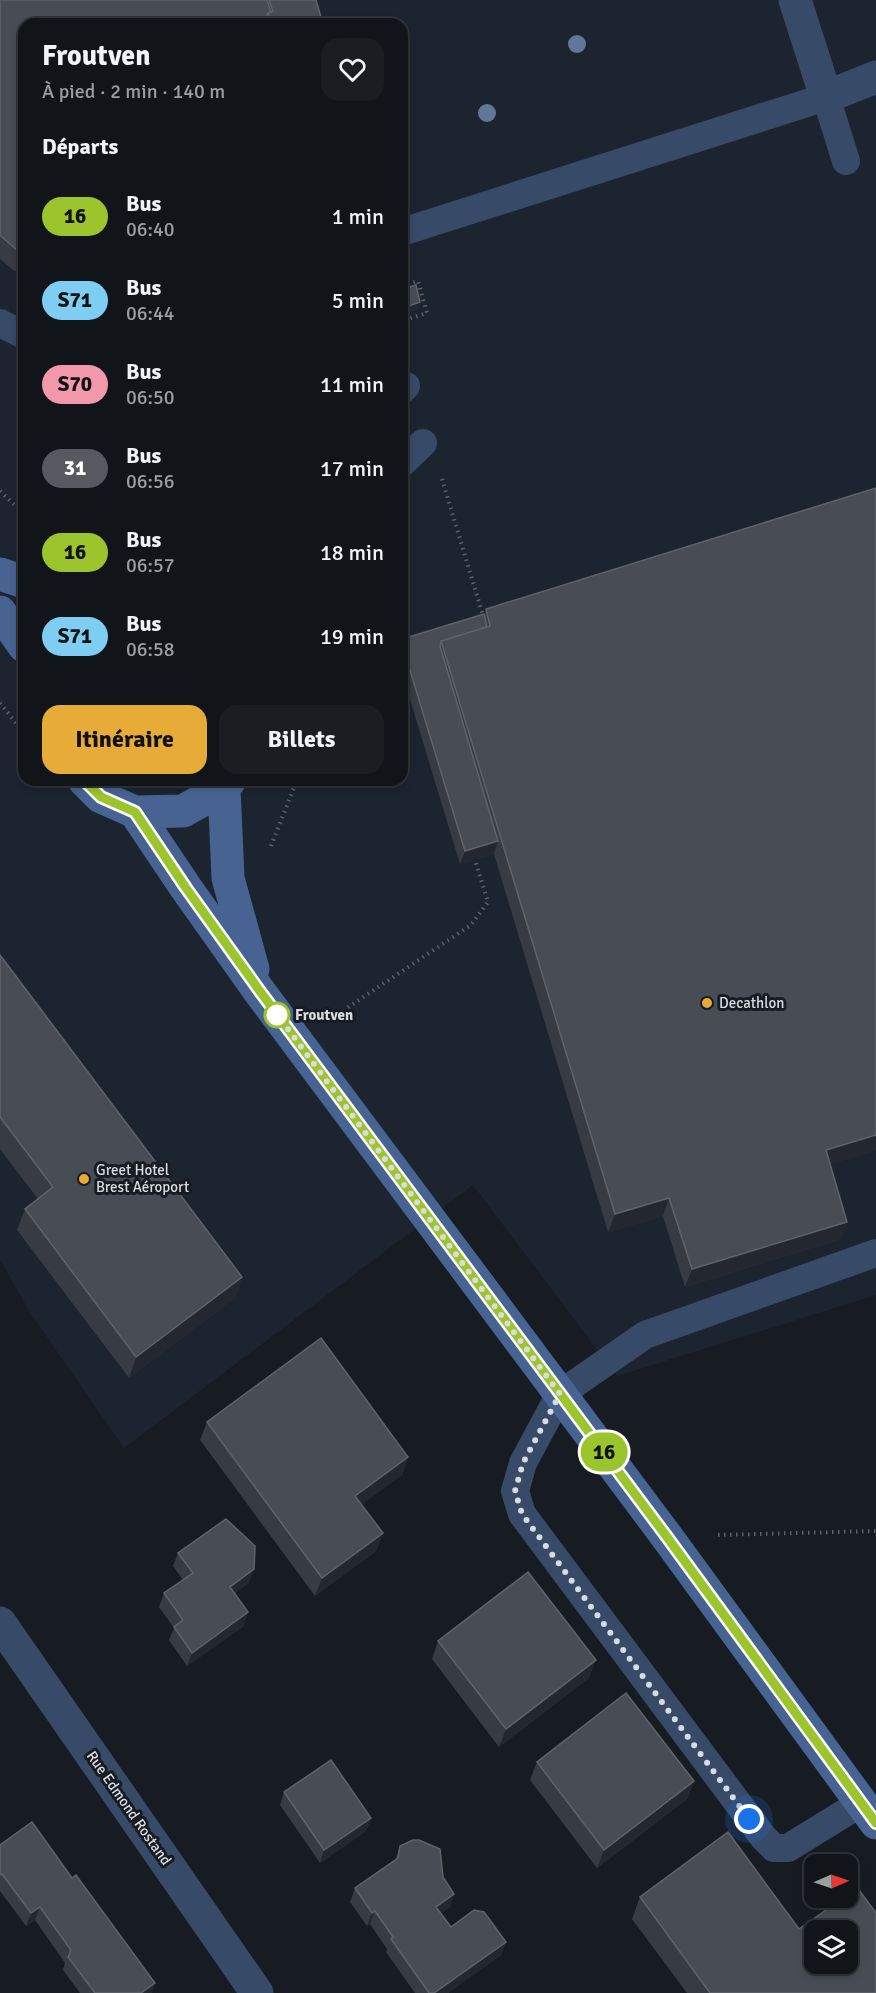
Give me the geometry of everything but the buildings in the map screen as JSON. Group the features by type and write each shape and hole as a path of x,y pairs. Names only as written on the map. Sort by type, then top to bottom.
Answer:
{"main road":[{"path":"0,574 18,580"},
{"path":"0,612 18,638"},
{"path":"90,786 101,797 135,812 183,811 224,786"},
{"path":"227,786 228,878 259,990"},
{"path":"135,812 259,990 667,1537 869,1813"}],"street":[{"path":"795,0 826,97 876,77"},
{"name":"Rue Edmond Rostand","path":"0,1623 257,1993"}],"lane":[{"path":"408,230 826,97 846,161"},
{"path":"0,323 18,332"},
{"path":"869,1813 788,1848 774,1848 764,1838 522,1514 515,1491 523,1463 560,1394 645,1335 876,1253"}],"path":[{"path":"408,284 418,281 427,313 408,319"},
{"path":"440,471 486,626"},
{"path":"0,491 18,508"},
{"path":"0,703 18,726"},
{"path":"269,853 295,786"},
{"path":"301,1046 347,1008 471,925 488,902 472,849"},
{"path":"667,1537 876,1531"}],"shaded area":[{"path":"0,0 876,0 876,1295 617,1376 473,1185 124,1448 31,1314 0,1260"}],"bus line":[{"name":"16","path":"90,786 101,797 135,812 259,990 667,1537 876,1823"}],"place":[{"name":"Decathlon","path":"707,1003"},
{"name":"Froutven","path":"277,1015"},
{"name":"Greet Hotel Brest Aéroport","path":"84,1179"}],"route":[{"path":"277,1015 273,1009 560,1394 523,1463 515,1491 522,1514 749,1819"}]}
